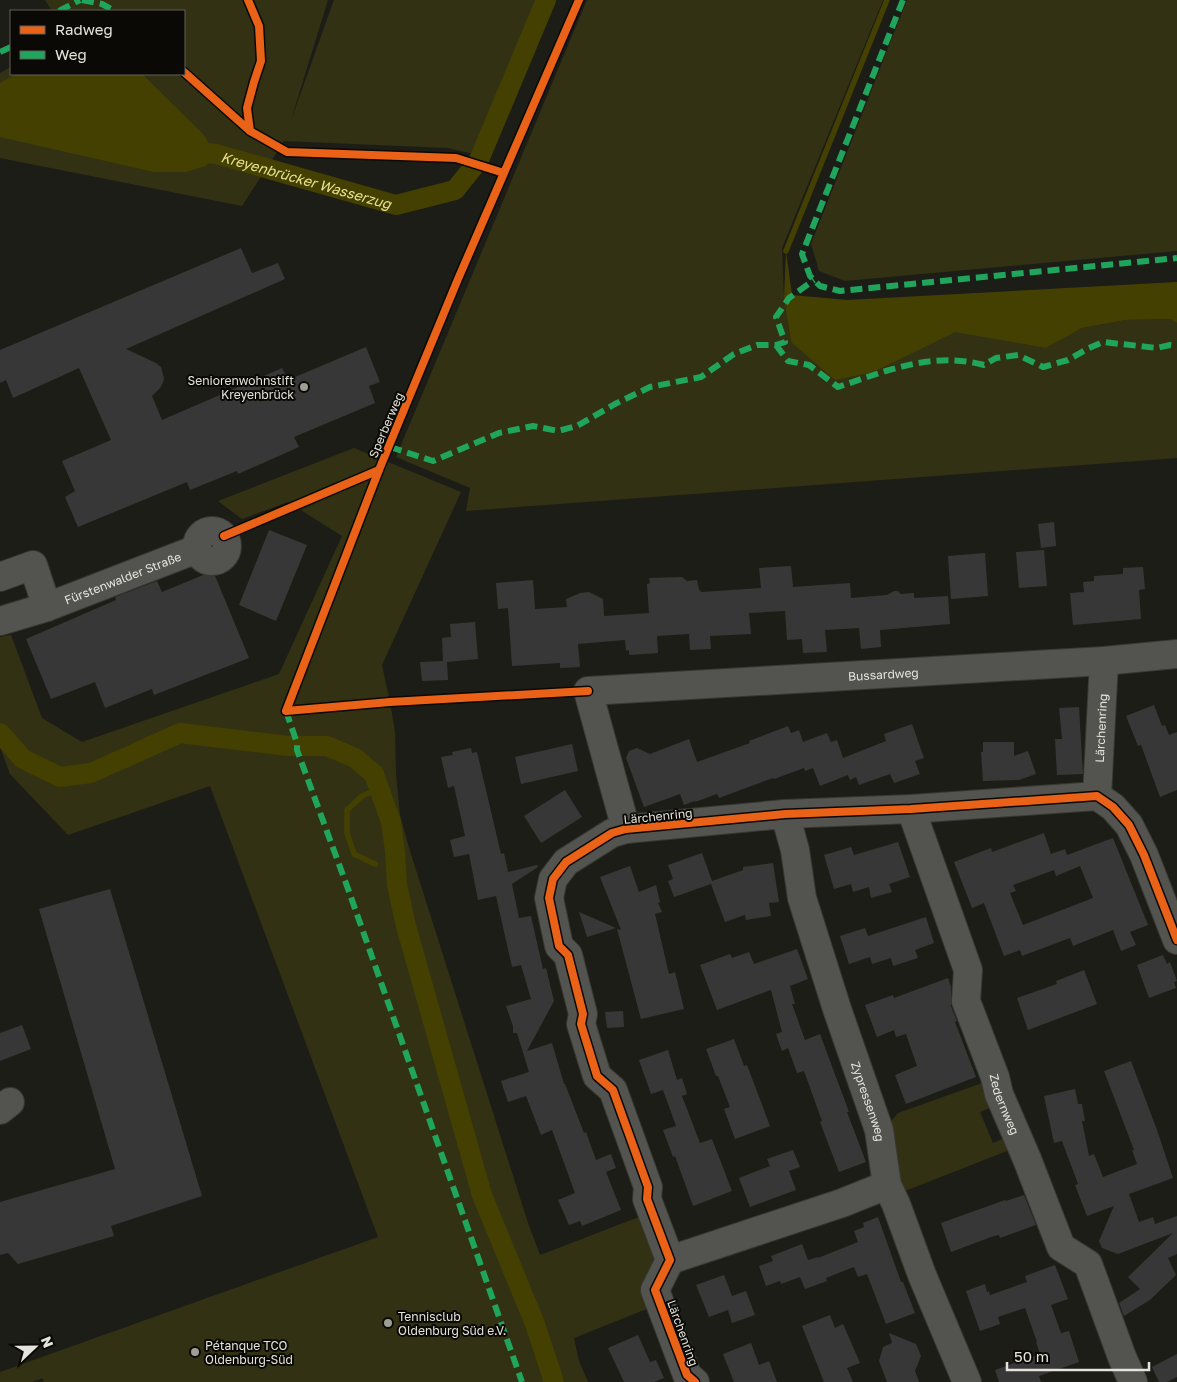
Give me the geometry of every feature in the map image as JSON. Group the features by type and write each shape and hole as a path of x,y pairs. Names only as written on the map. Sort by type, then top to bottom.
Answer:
{"street":[{"name":"Fürstenwalder Straße","path":"0,621 47,607 197,549"},
{"name":"Fürstenwalder Straße","path":"0,577 33,565 47,607"},
{"name":"Bussardweg","path":"588,691 1104,661 1177,654"},
{"name":"Lärchenring","path":"695,1382 687,1375 655,1290 670,1260 647,1199 648,1188 613,1090 597,1076 581,1024 583,1014 568,955 559,946 549,898 553,879 566,862 612,833 626,829 784,814 911,809 1097,796 1104,661"},
{"name":"Lärchenring","path":"588,691 626,829"},
{"path":"1097,796 1113,807 1129,825 1144,855 1177,940"},
{"name":"Zedernweg","path":"911,809 968,970 966,1000 995,1078 998,1094 1061,1247 1088,1264 1133,1382"},
{"name":"Zypressenweg","path":"784,814 795,850 802,898 837,1010 879,1130 887,1185 967,1382"},
{"path":"670,1260 842,1203 887,1185"}],"shaded area":[{"path":"45,0 328,0 290,123 334,0 538,0 474,154 447,148 284,141 242,206 0,158 0,73 10,68 10,75 185,75 185,10 51,10"},
{"path":"587,0 883,0 782,248 784,299 791,342 874,372 955,331 1046,348 1082,328 1126,320 1170,319 1177,323 1177,458 466,511 470,488 396,457"},
{"path":"907,0 1177,0 1177,251 845,281 819,271 811,244"},
{"path":"14,75 143,75 203,134 216,154 206,166 186,172 154,172 0,137 0,83"},
{"path":"786,251 792,295 847,300 1177,282 1177,323 1170,319 1126,320 1082,328 1046,348 955,332 874,372 835,380 791,342 784,299"},
{"path":"354,448 461,492 382,665 395,732 396,774 400,815 528,1223 540,1255 652,1212 670,1260 649,1308 574,1338 579,1361 588,1382 44,1382 43,1378 32,1382 0,1382 0,1372 378,1237 210,786 68,835 10,774 0,747 0,637 11,635 42,718 82,742 279,674 342,536 288,502 242,519 218,501"},
{"path":"985,1082 994,1106 980,1112 993,1143 1007,1137 1012,1149 905,1191 885,1134 888,1125 898,1113"}],"building":[{"name":"Seniorenwohnstift Kreyenbrück","path":"241,248 252,273 278,263 285,279 126,349 161,367 164,378 163,383 152,396 162,420 282,368 288,380 366,347 380,382 369,386 375,403 294,437 299,447 238,474 237,471 190,490 187,482 78,527 65,497 75,491 62,461 111,440 79,368 13,398 6,380 0,383 0,350"},
{"path":"1054,522 1056,546 1041,548 1038,524"},
{"path":"269,530 307,545 276,621 239,605"},
{"path":"1044,550 1047,586 1019,588 1016,552"},
{"path":"985,553 988,596 951,599 948,556"},
{"path":"791,566 793,587 850,583 851,598 887,595 894,591 898,591 901,594 914,593 914,598 948,596 950,624 880,630 881,647 861,649 859,628 825,630 827,652 803,653 802,639 787,640 785,611 749,613 751,634 710,636 711,649 690,650 689,634 657,636 658,653 629,655 629,650 626,651 625,640 578,644 580,667 560,668 560,663 512,666 508,608 498,609 496,583 533,580 535,609 567,607 566,599 580,593 589,592 603,599 604,616 649,613 647,584 650,583 649,578 682,577 687,581 697,580 701,592 761,588 759,568"},
{"path":"1143,567 1145,589 1139,590 1141,619 1073,625 1070,593 1084,592 1083,582 1094,581 1094,576 1123,574 1123,568"},
{"path":"213,571 249,658 154,695 152,689 105,708 95,682 51,699 26,639 116,600 115,597 157,581 162,592"},
{"path":"475,622 478,659 447,662 448,680 422,681 420,662 443,661 442,638 451,637 450,624"},
{"path":"1154,705 1162,726 1165,725 1169,735 1177,732 1177,790 1160,797 1141,745 1138,746 1126,716"},
{"path":"1079,707 1083,774 1057,775 1055,739 1062,739 1059,708"},
{"path":"912,724 924,758 915,761 920,774 894,783 890,774 859,785 856,777 850,780 848,775 820,786 813,768 805,771 804,768 719,798 717,794 684,805 680,794 644,807 626,758 629,751 637,748 650,754 689,739 697,762 750,743 749,741 788,726 791,733 799,730 803,742 827,733 831,742 837,740 843,758 886,741 884,734"},
{"path":"983,742 1014,742 1014,756 1028,751 1036,774 1019,780 983,781 981,752 983,752"},
{"path":"572,744 578,771 521,784 515,757"},
{"path":"471,748 472,753 477,752 501,854 504,853 508,872 537,865 538,867 512,884 519,918 531,916 543,969 546,968 554,1001 527,1051 552,1043 564,1084 584,1133 586,1132 596,1160 611,1154 616,1168 606,1172 621,1210 582,1226 580,1221 569,1225 558,1200 575,1193 552,1130 541,1135 526,1096 508,1102 501,1081 529,1072 517,1033 513,1033 513,1026 506,1006 531,999 521,965 512,967 496,896 478,900 469,854 454,857 450,840 465,836 454,786 448,788 441,757 453,755 452,752"},
{"path":"565,790 582,817 541,843 524,816"},
{"path":"1044,833 1051,854 1065,849 1067,855 1113,838 1148,925 1130,932 1136,945 1121,951 1113,930 1073,946 1070,938 1022,956 1020,950 1004,956 984,903 972,908 954,862 991,848 992,852","holes":["1080,866 1093,898 1023,925 1010,893 1016,891 1013,885 1054,870 1056,876"]},
{"path":"898,842 910,877 889,884 892,892 871,898 869,887 853,892 851,884 834,889 824,855 851,847 854,855"},
{"path":"702,853 712,881 743,870 743,867 773,863 779,902 769,903 771,916 746,920 745,915 725,922 711,884 674,897 668,881 673,879 668,865"},
{"path":"630,866 639,892 656,885 660,902 658,903 662,912 655,914 669,974 675,972 684,1009 641,1019 617,929 621,930 600,877"},
{"path":"110,889 202,1196 111,1226 114,1236 18,1264 8,1253 0,1255 0,1202 115,1169 39,909"},
{"path":"579,912 616,928 587,937"},
{"path":"926,917 934,943 915,950 918,958 893,966 891,958 872,964 870,957 849,964 840,936 865,928 868,936"},
{"path":"797,949 808,979 790,986 795,1004 792,1004 805,1040 820,1034 866,1162 839,1172 820,1122 822,1121 804,1071 797,1073 788,1048 782,1051 776,1034 782,1032 771,990 717,1010 700,965 730,954 732,958 749,952 754,964"},
{"path":"1163,955 1167,964 1170,962 1177,981 1174,982 1176,988 1149,998 1137,965"},
{"path":"1084,970 1097,1004 1028,1030 1017,998 1057,984 1056,981"},
{"path":"948,978 951,987 951,1006 957,1021 955,1022 976,1077 906,1104 895,1075 917,1066 906,1034 896,1037 894,1030 877,1037 865,1005 893,995 894,998"},
{"path":"623,1011 624,1027 607,1028 605,1012"},
{"path":"22,1025 31,1049 0,1061 0,1033"},
{"path":"734,1039 744,1066 747,1065 770,1126 735,1139 724,1109 730,1107 706,1049"},
{"path":"668,1050 677,1080 682,1078 687,1094 682,1096 700,1143 712,1139 732,1191 693,1206 675,1156 673,1157 663,1130 676,1126 663,1090 651,1094 639,1060"},
{"path":"1131,1061 1173,1178 1129,1194 1139,1222 1153,1217 1155,1224 1177,1216 1177,1254 1168,1258 1176,1275 1150,1300 1124,1316 1119,1303 1140,1289 1128,1277 1173,1233 1118,1254 1102,1248 1099,1241 1114,1206 1087,1216 1075,1185 1078,1184 1062,1141 1054,1143 1044,1096 1075,1089 1078,1104 1082,1104 1085,1121 1082,1121 1089,1156 1094,1154 1103,1177 1137,1164 1132,1150 1134,1150 1104,1071"},
{"path":"793,1150 800,1167 789,1171 796,1190 750,1207 739,1178 770,1166 767,1159"},
{"path":"1024,1195 1036,1225 1000,1238 999,1235 991,1237 951,1252 941,1223"},
{"path":"878,1217 901,1282 903,1282 915,1313 886,1324 867,1274 858,1277 854,1267 826,1278 827,1281 805,1289 800,1277 781,1284 780,1281 766,1286 759,1266 773,1261 771,1256 802,1244 808,1260 818,1258 858,1242 854,1231 864,1227 863,1223"},
{"path":"1055,1265 1068,1299 1051,1305 1061,1333 1069,1331 1079,1362 1039,1376 1041,1382 999,1382 995,1370 1040,1354 1025,1308 998,1317 1000,1324 980,1331 966,1291 985,1284 990,1295 1027,1282 1025,1276"},
{"path":"724,1275 732,1296 746,1291 755,1315 732,1323 728,1310 709,1317 696,1285"},
{"path":"830,1315 835,1328 843,1324 860,1363 847,1368 853,1382 824,1382 802,1326"},
{"path":"889,1333 916,1344 921,1356 915,1371 919,1382 887,1382 879,1361 883,1347 892,1343"},
{"path":"638,1335 650,1362 656,1360 664,1378 654,1382 624,1382 608,1348"},
{"path":"751,1343 759,1365 769,1361 777,1382 734,1382 723,1354"},
{"path":"1177,1354 1177,1377 1167,1382 1159,1382 1152,1367"}],"waterway":[{"name":"Kreyenbrücker Wasserzug","path":"188,151 216,154 396,205 455,190 479,160 546,0"},
{"path":"786,251 887,0"},
{"path":"0,733 23,759 60,777 91,773 180,733 289,746 327,746 355,758 374,774 391,822 397,885 406,926 482,1195 535,1324 554,1382"},
{"path":"375,864 354,854 347,833 347,810 362,796 380,789"}],"marked path":[{"path":"61,10 80,0"},
{"path":"82,0 102,4 113,10"},
{"path":"903,0 802,254 810,276 820,286 840,291 1177,258"},
{"path":"0,52 10,47"},
{"path":"390,447 433,461 499,433 533,426 558,431 577,426 650,387 701,377 734,354 757,345 776,345 785,342 776,317 789,298 814,280"},
{"path":"776,345 788,361 809,365 838,387 892,369 928,362 946,360 965,361 984,365 996,358 1018,355 1043,367 1068,360 1103,342 1157,348 1170,345 1177,346"},
{"path":"286,711 297,743 297,750 522,1382"}],"cycle path":[{"path":"248,0 259,26 261,61 247,108 250,131"},
{"name":"Sperberweg","path":"579,0 458,279 379,470 286,711 390,702 588,691"},
{"path":"185,73 250,131 287,152 456,158 504,173"},
{"name":"Sperberweg","path":"224,536 379,470"},
{"path":"695,1382 687,1375 655,1290 670,1260 647,1199 648,1187 613,1090 597,1076 581,1024 583,1014 568,955 559,946 549,898 553,879 566,862 612,833 626,829 785,814 911,809 1097,796 1113,807 1129,825 1144,855 1177,940"}],"place":[{"name":"Seniorenwohnstift Kreyenbrück","path":"304,387"},
{"name":"Tennisclub Oldenburg Süd e.V.","path":"388,1323"},
{"name":"Pétanque TCO Oldenburg-Süd","path":"195,1352"}]}
